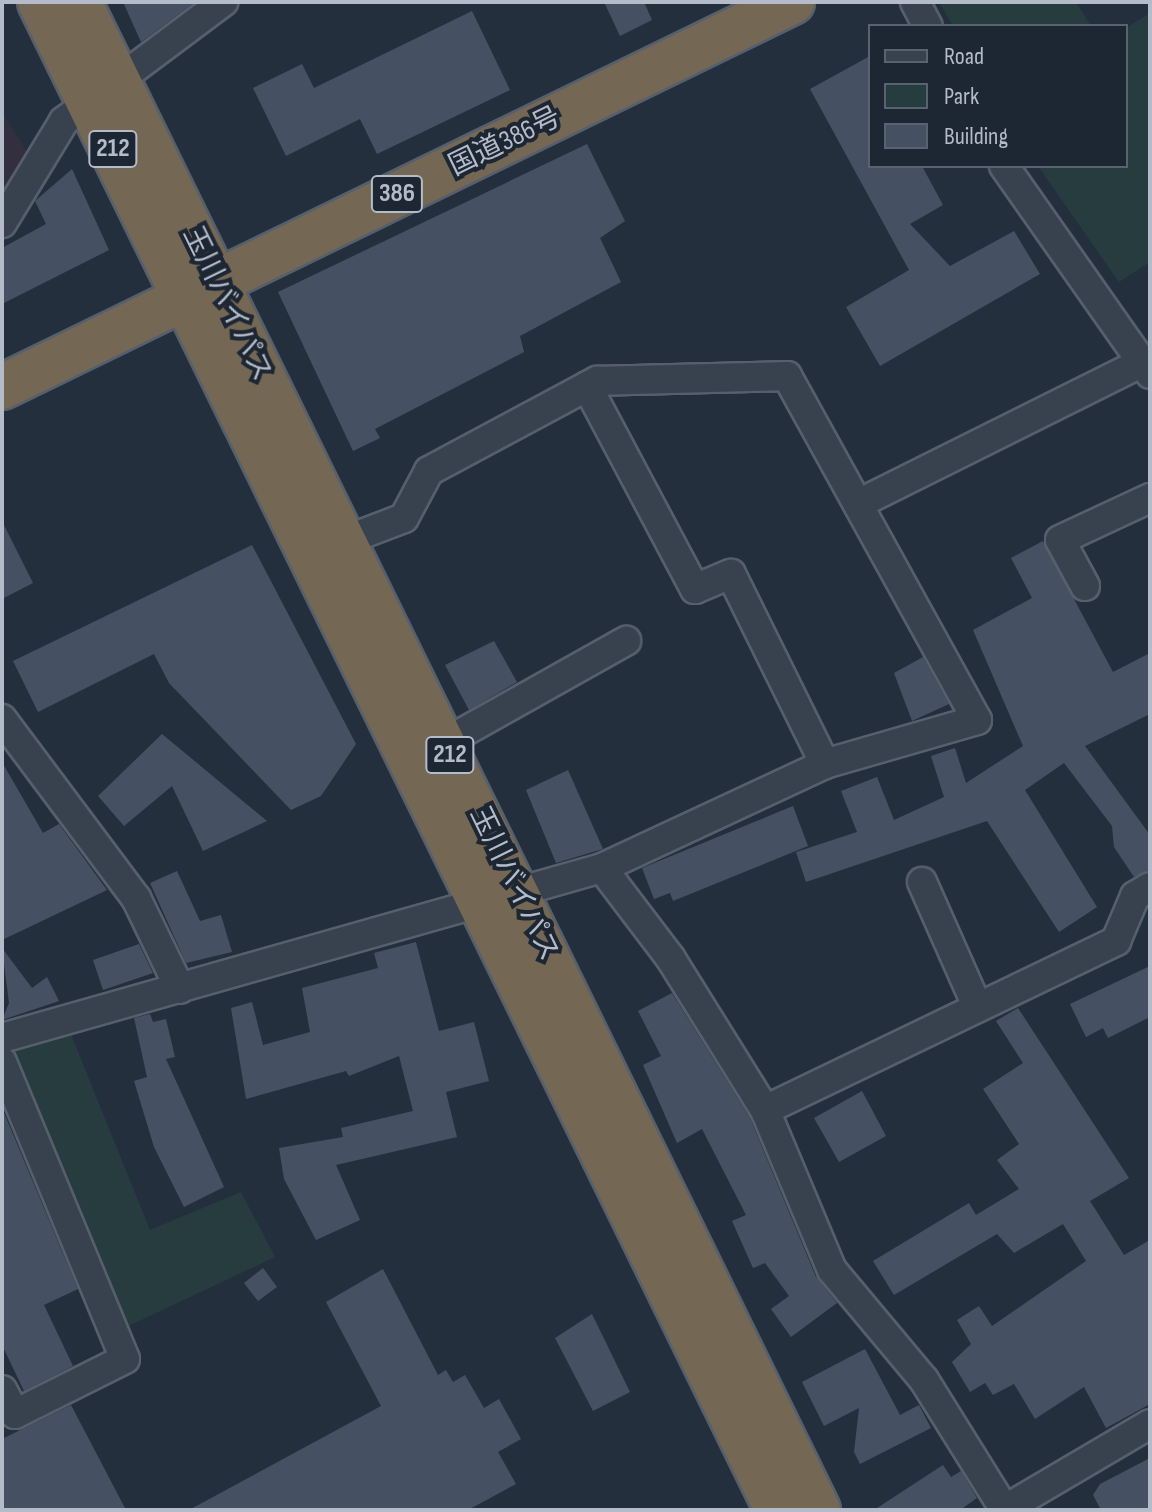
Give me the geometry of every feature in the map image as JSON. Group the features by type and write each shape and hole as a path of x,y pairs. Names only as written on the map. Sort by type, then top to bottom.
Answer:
{"highway":[{"name":"玉川バイパス","path":"40,2 104,91 721,1355 818,1510"},
{"name":"玉川バイパス","path":"79,2 104,91"},
{"name":"国道386号","path":"2,387 792,2"},
{"name":"玉川バイパス","path":"326,547 444,743 500,901"},
{"name":"玉川バイパス","path":"721,1355 777,1510"}],"street":[{"path":"915,2 927,24"},
{"path":"2,223 64,121 210,6"},
{"path":"858,504 1146,369 1005,168"},
{"path":"2,1038 500,901 602,868 825,764 977,720 787,376 587,386 429,471 404,518 326,547"},
{"path":"587,386 695,589 731,574 825,764"},
{"path":"1085,586 1060,540 1150,498"},
{"path":"444,743 626,641"},
{"path":"2,719 136,898 180,989"},
{"path":"602,868 671,959 765,1110 832,1270 924,1380 1004,1510 1150,1424"},
{"path":"922,882 977,1006"},
{"path":"765,1110 1116,941 1135,896 1150,887"},
{"path":"2,1062 125,1359 15,1414 2,1390"}],"shaded area":[{"path":"2,113 35,164 2,217"}],"green space":[{"path":"939,2 1076,2 1090,24 952,24"},
{"path":"1150,13 1150,262 1119,282 1039,168 1128,168 1128,27"},
{"path":"70,1032 150,1230 241,1192 275,1257 122,1329 5,1047"}],"building":[{"path":"123,2 195,2 141,42"},
{"path":"604,2 644,2 652,20 620,36"},
{"path":"472,11 510,90 377,154 360,119 286,156 253,88 302,64 314,88"},
{"path":"868,57 868,168 923,168 943,205 910,224 950,266 1014,231 1040,274 880,366 846,307 909,270 810,89"},
{"path":"587,144 625,221 600,238 621,282 520,336 524,352 375,429 380,438 353,451 278,292"},
{"path":"72,169 109,250 2,304 2,248 46,224 35,201"},
{"path":"2,521 33,583 2,599"},
{"path":"1043,541 1113,672 1150,653 1150,714 1085,746 1150,835 1150,870 1134,877 1114,847 1112,826 1064,763 1025,790 1097,907 1059,932 987,821 806,882 796,852 857,832 841,791 877,777 894,820 944,797 931,756 955,748 966,783 1023,746 973,630 1032,598 1011,558"},
{"path":"252,545 356,744 321,796 291,810 169,683 154,654 38,712 13,661"},
{"path":"494,641 517,682 469,710 445,665"},
{"path":"923,657 949,704 912,721 894,673"},
{"path":"162,734 267,821 203,851 172,786 124,826 98,796"},
{"path":"2,762 43,833 59,824 107,890 2,940"},
{"path":"568,770 603,849 556,863 526,790"},
{"path":"793,806 808,846 673,901 670,893 654,899 642,868"},
{"path":"177,871 200,921 221,915 232,952 186,963 150,883"},
{"path":"416,942 439,1031 474,1022 489,1081 446,1092 457,1137 336,1165 360,1220 316,1240 284,1179 279,1148 343,1137 341,1128 413,1111 399,1056 349,1076 346,1071 246,1099 231,1008 252,1002 263,1045 310,1032 302,988 378,968 374,953"},
{"path":"139,944 153,973 103,990 93,960"},
{"path":"2,948 32,988 47,977 59,1001 2,1020 9,1003"},
{"path":"1150,966 1150,1017 1108,1038 1103,1028 1086,1037 1070,1004"},
{"path":"672,993 750,1118 816,1277 837,1303 791,1337 771,1309 789,1296 765,1263 753,1268 732,1221 746,1215 702,1129 677,1143 643,1065 661,1056 638,1011"},
{"path":"1018,1008 1129,1178 1090,1201 1124,1255 1150,1240 1150,1404 1106,1428 1084,1387 1035,1419 1014,1384 993,1395 985,1383 970,1392 952,1362 971,1344 957,1320 979,1306 992,1326 1086,1261 1063,1224 1014,1253 997,1234 894,1295 873,1261 969,1203 976,1215 1019,1189 997,1160 1019,1144 983,1089 1023,1063 996,1021"},
{"path":"150,1014 153,1022 166,1019 175,1057 166,1059 224,1187 184,1207 154,1147 134,1081 147,1077 134,1018"},
{"path":"862,1091 886,1136 839,1162 814,1118"},
{"path":"2,1108 78,1289 44,1305 73,1366 24,1391 2,1345"},
{"path":"263,1268 277,1287 258,1301 244,1283"},
{"path":"383,1269 438,1375 446,1370 453,1382 465,1375 484,1408 499,1399 521,1439 498,1452 516,1484 468,1510 189,1510 381,1406 326,1302"},
{"path":"592,1314 630,1392 593,1411 555,1338"},
{"path":"865,1349 900,1415 919,1405 931,1428 860,1464 854,1452 859,1408 824,1426 802,1382"},
{"path":"71,1405 126,1510 2,1510 2,1439"},
{"path":"1150,1458 1150,1510 1101,1510 1093,1495 1100,1484"},
{"path":"943,1465 951,1477 961,1471 977,1498 960,1510 874,1510"}]}
